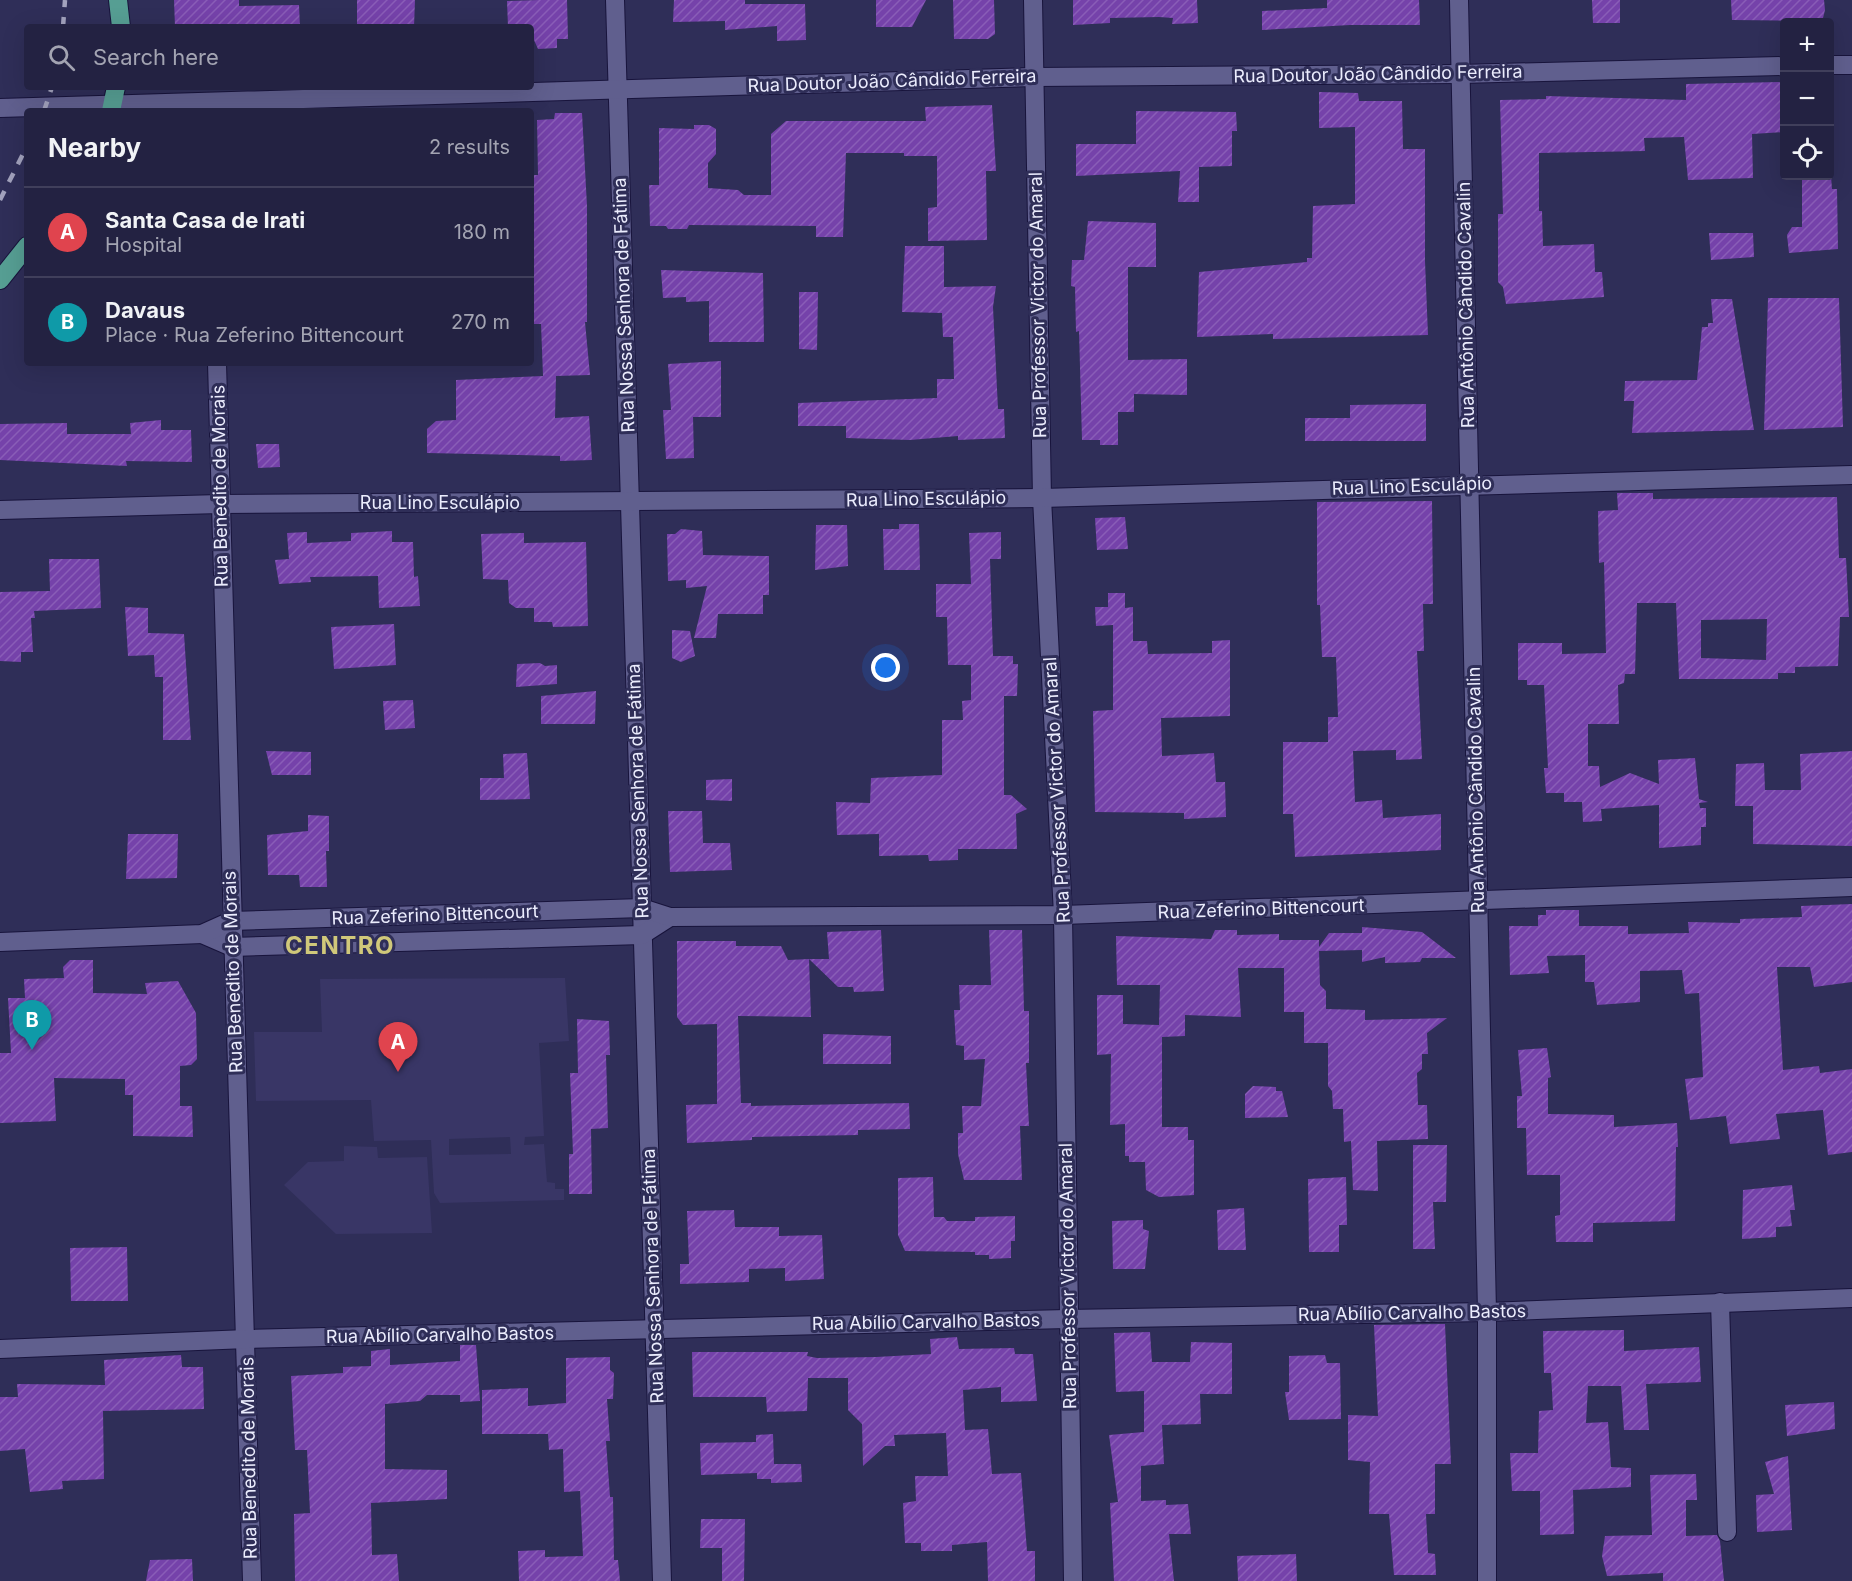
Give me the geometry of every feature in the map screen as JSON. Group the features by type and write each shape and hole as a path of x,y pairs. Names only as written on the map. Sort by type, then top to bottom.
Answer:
{"main road":[{"path":"118,0 121,24"},
{"path":"0,280 24,250"}],"street":[{"name":"Rua Nossa Senhora de Fátima","path":"615,0 662,1581"},
{"name":"Rua Professor Victor do Amaral","path":"1034,0 1042,498 1063,915 1067,1319 1073,1581"},
{"name":"Rua Antônio Cândido Cavalin","path":"1459,0 1471,484 1486,1312 1488,1581"},
{"path":"1834,65 1852,65"},
{"name":"Rua Doutor João Cândido Ferreira","path":"0,108 113,101 212,106 617,89 1034,77 1460,74 1780,66"},
{"name":"Rua Benedito de Morais","path":"217,366 231,921 247,1339 252,1581"},
{"name":"Rua Lino Esculápio","path":"0,510 220,504 1042,498 1471,484 1852,475"},
{"name":"Rua Zeferino Bittencourt","path":"0,942 202,934 231,921 642,908 670,916 1063,915 1852,887"},
{"path":"642,935 670,916"},
{"name":"Rua Zeferino Bittencourt","path":"202,934 232,947 642,935"},
{"name":"Rua Abílio Carvalho Bastos","path":"0,1349 247,1339 1067,1319 1486,1312 1852,1298"},
{"path":"1720,1302 1727,1532"}],"shaded area":[{"path":"565,978 569,1041 539,1043 544,1136 525,1137 524,1145 544,1144 547,1182 555,1183 555,1189 564,1189 564,1200 440,1203 434,1193 431,1140 374,1141 371,1100 256,1101 254,1032 322,1032 320,979","holes":["510,1137 511,1154 449,1155 449,1139"]},
{"path":"344,1146 377,1147 378,1158 427,1157 432,1233 336,1234 284,1185 308,1162 344,1161"}],"building":[{"path":"174,0 239,0 239,6 299,5 300,24 175,24"},
{"path":"357,0 415,0 414,24 357,24"},
{"path":"567,0 568,39 557,39 557,48 538,49 534,40 534,24 508,24 507,1"},
{"path":"674,0 745,0 745,4 805,4 806,40 777,41 777,26 725,30 725,21 673,22"},
{"path":"876,0 926,0 912,27 876,27"},
{"path":"953,0 994,0 995,34 988,39 954,39"},
{"path":"1073,0 1197,0 1198,23 1172,24 1173,18 1159,17 1110,18 1110,23 1073,25"},
{"path":"1327,0 1419,0 1420,25 1350,25 1262,30 1262,11 1327,8"},
{"path":"1592,0 1620,0 1620,23 1593,23"},
{"path":"1731,0 1824,0 1823,18 1732,20"},
{"path":"1780,82 1780,132 1752,134 1753,178 1688,180 1684,137 1644,138 1645,151 1539,153 1539,211 1542,211 1543,246 1594,244 1595,272 1602,272 1604,297 1506,304 1503,287 1498,282 1498,214 1503,214 1500,100 1546,99 1546,96 1686,100 1686,84"},
{"path":"1319,92 1358,93 1359,101 1402,101 1403,149 1425,149 1425,261 1428,335 1273,339 1273,334 1197,337 1199,272 1307,262 1307,258 1312,258 1313,206 1355,204 1355,127 1319,128"},
{"path":"992,105 996,171 986,171 987,240 928,241 928,208 937,207 937,156 904,156 904,153 846,153 843,237 816,237 816,226 689,225 687,229 668,229 666,226 650,226 649,185 659,185 659,128 694,129 694,125 709,125 716,129 716,154 708,163 708,188 738,190 744,195 771,195 771,134 786,121 926,121 925,107"},
{"path":"1136,111 1236,112 1237,131 1232,131 1232,166 1199,167 1199,202 1178,202 1180,171 1076,176 1076,144 1136,144"},
{"path":"555,113 582,113 587,206 587,322 585,322 590,375 556,376 555,418 589,416 592,460 560,461 560,456 427,453 427,429 436,421 456,420 456,380 543,376 541,324 534,324 534,175 538,175 537,120 554,119"},
{"path":"1802,180 1831,180 1832,189 1837,189 1838,249 1789,253 1787,235 1792,227 1802,227"},
{"path":"1088,221 1156,223 1156,267 1128,267 1128,360 1187,359 1187,395 1134,394 1134,412 1118,412 1118,445 1100,445 1100,440 1082,440 1079,331 1076,332 1075,287 1071,286 1072,260 1084,260"},
{"path":"1709,233 1753,233 1754,257 1711,260"},
{"path":"905,246 944,246 944,287 996,286 993,307 998,409 1004,409 1005,438 958,440 958,436 910,440 846,438 846,426 798,426 798,403 937,398 937,379 954,379 953,337 943,337 942,313 902,312"},
{"path":"661,270 763,273 764,342 709,342 709,301 686,302 686,297 663,298"},
{"path":"799,292 818,292 817,350 799,349"},
{"path":"1768,298 1839,298 1843,427 1764,430"},
{"path":"1711,299 1732,299 1754,430 1632,433 1634,401 1624,401 1625,381 1697,380 1702,327 1708,327 1708,323 1713,323"},
{"path":"721,361 721,417 693,417 694,458 666,459 663,410 671,410 668,364"},
{"path":"1426,404 1426,441 1305,441 1305,418 1350,418 1350,405"},
{"path":"161,420 161,430 191,430 192,462 126,461 127,466 0,460 0,424 67,423 67,434 131,434 130,423"},
{"path":"256,444 279,444 280,467 258,468"},
{"path":"1617,493 1653,493 1653,499 1837,497 1839,558 1846,558 1849,617 1840,617 1838,666 1795,667 1795,673 1778,673 1778,679 1679,679 1676,603 1637,603 1635,674 1625,674 1624,683 1618,685 1619,724 1588,724 1588,766 1599,766 1600,787 1630,773 1659,784 1658,760 1695,758 1699,799 1708,802 1699,803 1700,808 1706,808 1706,827 1701,827 1701,845 1659,848 1659,805 1601,809 1602,821 1583,822 1582,802 1564,802 1564,793 1546,793 1544,768 1548,768 1544,685 1527,685 1527,680 1518,680 1518,643 1562,643 1562,654 1606,653 1604,562 1599,563 1598,511 1618,510","holes":["1767,619 1766,660 1701,658 1701,620"]},
{"path":"1432,501 1433,604 1423,604 1424,651 1417,651 1422,759 1396,760 1396,750 1353,751 1355,802 1382,800 1383,818 1441,814 1441,850 1295,857 1293,814 1283,814 1283,742 1328,742 1328,717 1338,717 1336,657 1322,657 1320,605 1317,605 1317,502"},
{"path":"1125,517 1128,549 1097,550 1095,518"},
{"path":"899,524 919,524 920,570 884,570 883,529 899,529"},
{"path":"816,525 847,525 848,566 815,570"},
{"path":"681,529 702,531 703,555 769,556 769,595 763,595 763,614 718,614 716,638 694,638 707,586 686,588 686,580 668,581 667,534 675,534"},
{"path":"392,531 392,542 413,542 414,577 418,576 420,606 379,608 378,576 310,577 311,582 279,584 275,560 289,559 287,533 307,532 307,543 351,541 351,533"},
{"path":"1001,532 1001,559 990,559 993,656 1013,656 1013,664 1018,664 1017,696 1004,696 1004,795 1011,795 1027,809 1016,814 1017,849 958,849 958,860 929,861 928,855 879,856 879,834 837,835 836,802 870,803 871,778 942,775 942,720 963,720 962,701 971,700 971,665 948,665 947,617 936,617 936,584 971,584 969,533"},
{"path":"524,533 524,543 586,542 588,626 553,627 552,622 534,622 534,608 516,608 509,603 508,580 483,579 481,534"},
{"path":"49,559 99,559 101,608 34,611 35,618 31,618 33,652 21,652 21,662 0,661 0,592 50,591"},
{"path":"1108,593 1125,593 1125,608 1133,607 1133,641 1147,641 1148,654 1212,653 1212,641 1230,640 1230,716 1161,718 1162,756 1214,753 1216,782 1225,782 1226,817 1184,819 1184,813 1095,812 1093,711 1113,710 1113,625 1096,626 1095,607 1108,607"},
{"path":"125,607 148,608 148,633 184,634 191,740 163,740 163,677 155,677 154,655 128,656"},
{"path":"394,624 396,665 334,669 331,627"},
{"path":"672,630 690,631 695,656 681,662 672,658"},
{"path":"540,663 545,666 557,665 557,684 516,687 517,664"},
{"path":"596,691 595,724 541,724 541,696"},
{"path":"413,700 415,728 385,730 383,701"},
{"path":"266,751 311,752 311,775 272,775"},
{"path":"1852,751 1852,846 1753,844 1753,806 1735,806 1736,764 1764,763 1765,790 1801,790 1800,754"},
{"path":"527,753 530,799 480,800 480,778 504,778 503,754"},
{"path":"732,779 732,801 706,800 706,780"},
{"path":"668,811 702,811 703,843 730,843 732,870 670,872"},
{"path":"308,815 329,816 329,851 326,851 327,887 300,887 299,875 268,875 267,835 308,831"},
{"path":"128,834 178,834 177,878 126,879"},
{"path":"1852,904 1852,982 1814,987 1810,967 1777,967 1783,1070 1819,1066 1820,1073 1852,1069 1852,1152 1828,1155 1823,1110 1776,1114 1780,1139 1730,1144 1726,1116 1690,1120 1685,1079 1703,1077 1699,993 1685,994 1682,970 1640,971 1640,1002 1597,1005 1594,982 1585,982 1585,955 1547,956 1549,973 1510,975 1509,926 1538,926 1538,915 1546,915 1546,910 1579,910 1579,926 1628,926 1628,934 1689,933 1688,922 1740,923 1740,919 1802,917 1801,906"},
{"path":"1362,927 1422,932 1456,958 1422,958 1420,962 1385,963 1385,957 1362,962 1362,950 1319,951 1320,985 1326,991 1326,1009 1365,1010 1365,1020 1447,1018 1427,1033 1428,1054 1422,1054 1422,1069 1417,1073 1418,1105 1427,1105 1428,1139 1377,1141 1378,1191 1353,1190 1351,1141 1344,1142 1343,1109 1333,1109 1332,1091 1328,1086 1328,1043 1304,1043 1304,1012 1284,1012 1284,968 1238,968 1241,1017 1185,1015 1185,1036 1162,1037 1162,1127 1188,1127 1188,1140 1194,1140 1194,1195 1159,1197 1146,1190 1145,1162 1129,1162 1129,1156 1125,1156 1125,1124 1110,1125 1111,1054 1097,1055 1097,995 1123,995 1123,1024 1159,1025 1160,985 1117,985 1116,936 1211,939 1215,930 1237,930 1237,935 1279,934 1279,940 1319,940 1319,947 1329,933 1362,933"},
{"path":"881,930 884,991 854,992 853,987 838,987 809,959 829,959 827,932"},
{"path":"989,930 1022,930 1024,1011 1029,1011 1029,1063 1026,1063 1029,1126 1020,1126 1022,1180 964,1180 958,1154 958,1133 963,1133 962,1106 981,1106 985,1059 964,1060 964,1046 956,1045 954,1010 960,1010 959,985 991,985"},
{"path":"677,941 736,941 736,946 781,946 788,960 809,959 811,1017 738,1016 741,1103 751,1103 751,1106 909,1103 910,1129 858,1130 858,1135 752,1137 752,1140 687,1143 686,1105 717,1104 717,1024 683,1025 677,1017"},
{"path":"70,960 93,960 93,993 147,994 145,983 178,981 196,1013 197,1059 191,1065 180,1066 180,1106 192,1106 193,1137 133,1136 133,1095 125,1095 125,1079 54,1078 56,1121 0,1123 0,1053 11,1053 8,998 25,998 24,979 64,978 63,967"},
{"path":"577,1019 609,1021 610,1055 606,1055 608,1128 591,1129 592,1194 569,1194 569,1154 573,1154 570,1073 578,1073"},
{"path":"823,1034 891,1036 891,1064 823,1064"},
{"path":"1547,1048 1551,1077 1548,1078 1548,1114 1614,1115 1614,1127 1677,1123 1675,1221 1593,1223 1593,1242 1556,1242 1555,1216 1560,1215 1560,1175 1527,1175 1526,1128 1517,1128 1517,1096 1522,1096 1518,1050"},
{"path":"1253,1086 1276,1087 1276,1091 1282,1091 1288,1117 1245,1118 1245,1094"},
{"path":"1413,1145 1447,1145 1446,1202 1433,1202 1435,1249 1413,1249"},
{"path":"933,1177 934,1217 944,1217 947,1221 975,1221 975,1217 1015,1216 1015,1241 1011,1241 1011,1258 989,1259 989,1255 975,1255 975,1252 905,1251 898,1235 898,1178"},
{"path":"1346,1177 1347,1225 1339,1225 1339,1252 1309,1252 1308,1179"},
{"path":"1792,1185 1795,1210 1790,1210 1792,1226 1776,1227 1776,1237 1742,1239 1743,1190"},
{"path":"1244,1208 1246,1250 1218,1250 1217,1210"},
{"path":"734,1210 735,1227 779,1227 779,1236 822,1235 824,1279 785,1281 785,1268 749,1269 749,1282 680,1284 680,1264 689,1264 687,1211"},
{"path":"1143,1220 1143,1229 1149,1231 1145,1269 1113,1269 1112,1221"},
{"path":"127,1247 128,1301 71,1301 70,1248"},
{"path":"1445,1324 1451,1464 1435,1464 1435,1514 1426,1514 1428,1553 1435,1554 1436,1575 1394,1575 1389,1514 1369,1514 1370,1462 1348,1460 1348,1415 1378,1416 1374,1325"},
{"path":"1624,1330 1624,1351 1699,1347 1701,1382 1646,1384 1649,1430 1624,1430 1621,1386 1588,1386 1586,1423 1608,1422 1611,1467 1631,1468 1631,1487 1573,1490 1574,1534 1540,1535 1540,1491 1512,1491 1510,1453 1538,1453 1539,1411 1553,1410 1551,1373 1544,1373 1543,1331"},
{"path":"1150,1332 1152,1362 1190,1362 1191,1342 1232,1343 1232,1394 1200,1394 1201,1424 1162,1425 1164,1464 1141,1466 1141,1501 1166,1500 1166,1505 1188,1504 1191,1534 1169,1534 1174,1581 1114,1581 1110,1503 1118,1502 1109,1435 1144,1432 1144,1391 1116,1392 1114,1333"},
{"path":"957,1337 959,1349 1014,1348 1015,1354 1033,1354 1037,1401 1001,1402 1001,1387 963,1390 965,1430 988,1429 992,1474 1021,1473 1027,1551 1035,1551 1035,1581 988,1581 987,1542 952,1545 952,1551 921,1551 921,1543 905,1543 903,1503 916,1501 915,1476 948,1476 946,1433 894,1435 895,1446 885,1446 863,1466 862,1424 848,1410 848,1378 808,1378 807,1411 767,1412 766,1397 693,1397 692,1352 808,1352 807,1356 817,1358 931,1354 930,1339"},
{"path":"460,1345 476,1345 480,1401 460,1402 460,1395 427,1395 420,1401 385,1404 385,1469 447,1470 447,1499 371,1503 372,1555 397,1554 399,1581 295,1581 294,1514 310,1513 307,1450 295,1450 291,1376 343,1373 343,1367 371,1366 371,1351 390,1349 390,1365 460,1361"},
{"path":"181,1355 182,1367 203,1367 204,1409 103,1411 104,1479 62,1481 63,1489 30,1492 25,1449 0,1451 0,1397 18,1397 17,1384 105,1385 104,1360"},
{"path":"1325,1355 1327,1363 1340,1363 1341,1419 1289,1420 1285,1392 1289,1392 1289,1356"},
{"path":"610,1357 610,1370 614,1373 613,1399 607,1399 610,1441 606,1441 610,1497 613,1497 614,1560 618,1560 620,1581 519,1581 518,1551 545,1550 545,1557 583,1556 580,1491 564,1492 563,1449 549,1450 548,1434 482,1434 482,1390 528,1388 528,1406 566,1403 566,1358"},
{"path":"1834,1402 1835,1429 1787,1436 1785,1405"},
{"path":"773,1434 774,1464 801,1464 802,1482 771,1483 771,1479 757,1479 757,1473 701,1475 700,1443 756,1442 756,1435"},
{"path":"1788,1456 1792,1530 1757,1532 1756,1495 1774,1494 1765,1462"},
{"path":"1696,1474 1697,1500 1686,1500 1686,1536 1717,1535 1720,1541 1724,1581 1663,1581 1663,1573 1607,1576 1602,1556 1605,1536 1652,1535 1650,1475"},
{"path":"701,1519 745,1519 744,1581 722,1581 722,1548 700,1548"},
{"path":"1296,1554 1297,1581 1238,1581 1237,1556"},
{"path":"192,1559 193,1581 146,1581 150,1560"}],"railway":[{"path":"63,24 65,0"},
{"path":"45,108 51,90"},
{"path":"0,200 24,152"}],"place":[{"name":"Davaus","path":"32,1050"},
{"name":"Santa Casa de Irati","path":"398,1072"}],"district":[{"name":"CENTRO","path":"340,946"}]}
